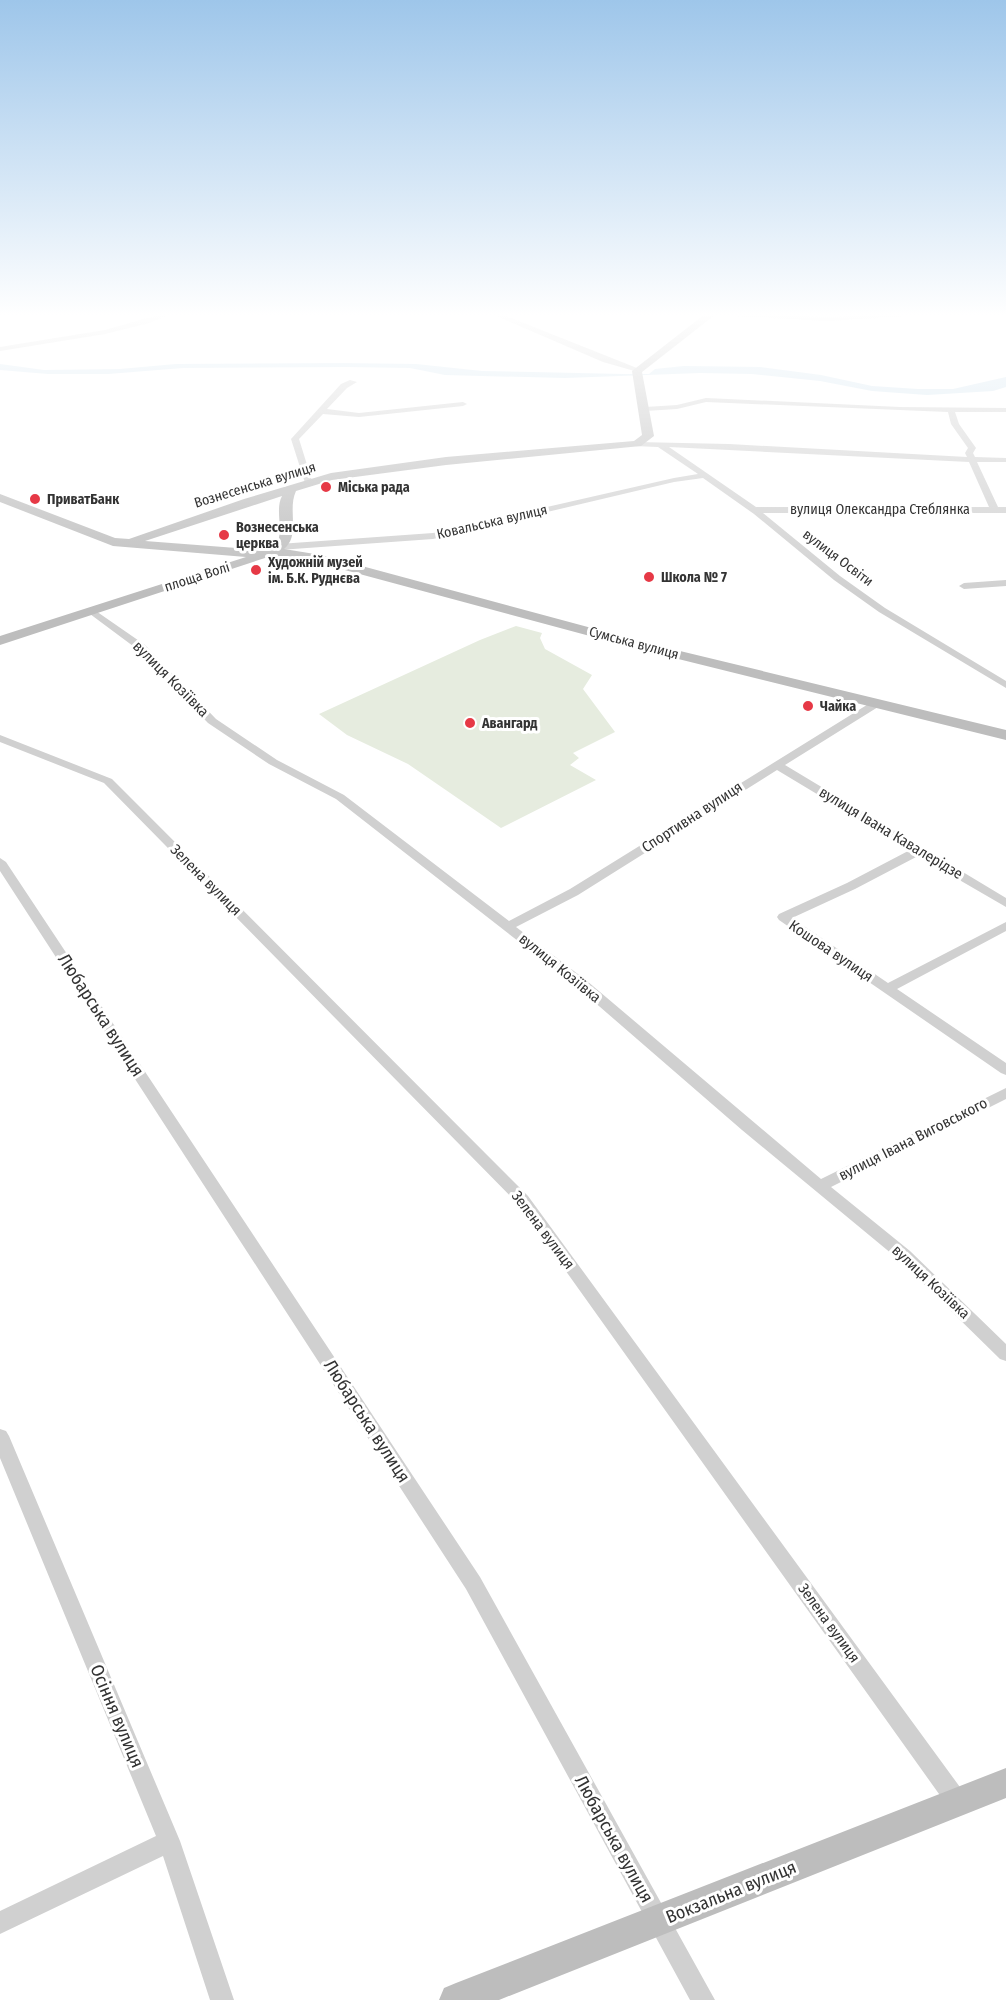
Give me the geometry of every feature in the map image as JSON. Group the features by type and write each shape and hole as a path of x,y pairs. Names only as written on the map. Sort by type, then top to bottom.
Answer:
{"main road":[{"path":"637,444 648,436 645,409"},
{"name":"Вознесенська вулиця","path":"126,543 291,489 363,471 446,461 637,444"},
{"path":"263,554 279,548 284,543 287,533 285,501 291,489"},
{"name":"площа Волі","path":"0,498 108,540 263,554"},
{"name":"Сумська вулиця","path":"263,554 284,553 316,558 874,705 1006,735"},
{"name":"площа Волі","path":"0,641 263,554"},
{"name":"Вокзальна вулиця","path":"456,2000 1006,1783"}],"street":[{"path":"309,484 295,439 324,407"},
{"path":"320,411 359,415 431,407"},
{"path":"645,409 672,407"},
{"path":"886,407 1006,410"},
{"path":"951,410 955,424 972,448 969,453 994,509"},
{"name":"Вознесенська вулиця","path":"637,444 1006,460"},
{"name":"вулиця Освіти","path":"660,444 702,476 754,510 830,573 882,610 1006,685"},
{"name":"Ковальська вулиця","path":"279,548 433,536 472,529 674,480 702,476"},
{"name":"вулиця Олександра Стеблянка","path":"754,510 1006,510"},
{"path":"964,586 1006,583"},
{"name":"вулиця Козіївка","path":"93,612 141,646 212,721 273,762 340,797 582,984 904,1255 1006,1354"},
{"name":"Спортивна вулиця","path":"509,926 574,892 874,705"},
{"name":"Зелена вулиця","path":"0,738 108,781 523,1200 957,1801"},
{"name":"вулиця Івана Кавалерідзе","path":"776,765 1006,903"},
{"name":"Кошова вулиця","path":"920,850 783,918 1006,1070"},
{"name":"Любарська вулиця","path":"0,862 473,1583 703,2000"},
{"path":"887,989 1006,926"},
{"name":"вулиця Івана Виговського","path":"820,1186 1006,1093"},
{"name":"Осіння вулиця","path":"0,1436 169,1840 222,2000"},
{"path":"0,1923 169,1840"}],"shaded area":[{"name":"Авангард","path":"516,626 542,633 540,638 545,649 592,675 583,689 615,732 573,753 579,758 570,765 596,780 501,828 408,764 347,735 319,714 480,640"}],"place":[{"name":"Міська рада","path":"326,487"},
{"name":"ПриватБанк","path":"35,499"},
{"name":"Вознесенська церква","path":"224,535"},
{"name":"Художній музей ім. Б.К. Руднєва","path":"256,570"},
{"name":"Школа № 7","path":"649,577"},
{"name":"Чайка","path":"808,706"},
{"name":"Авангард","path":"470,723"}]}
